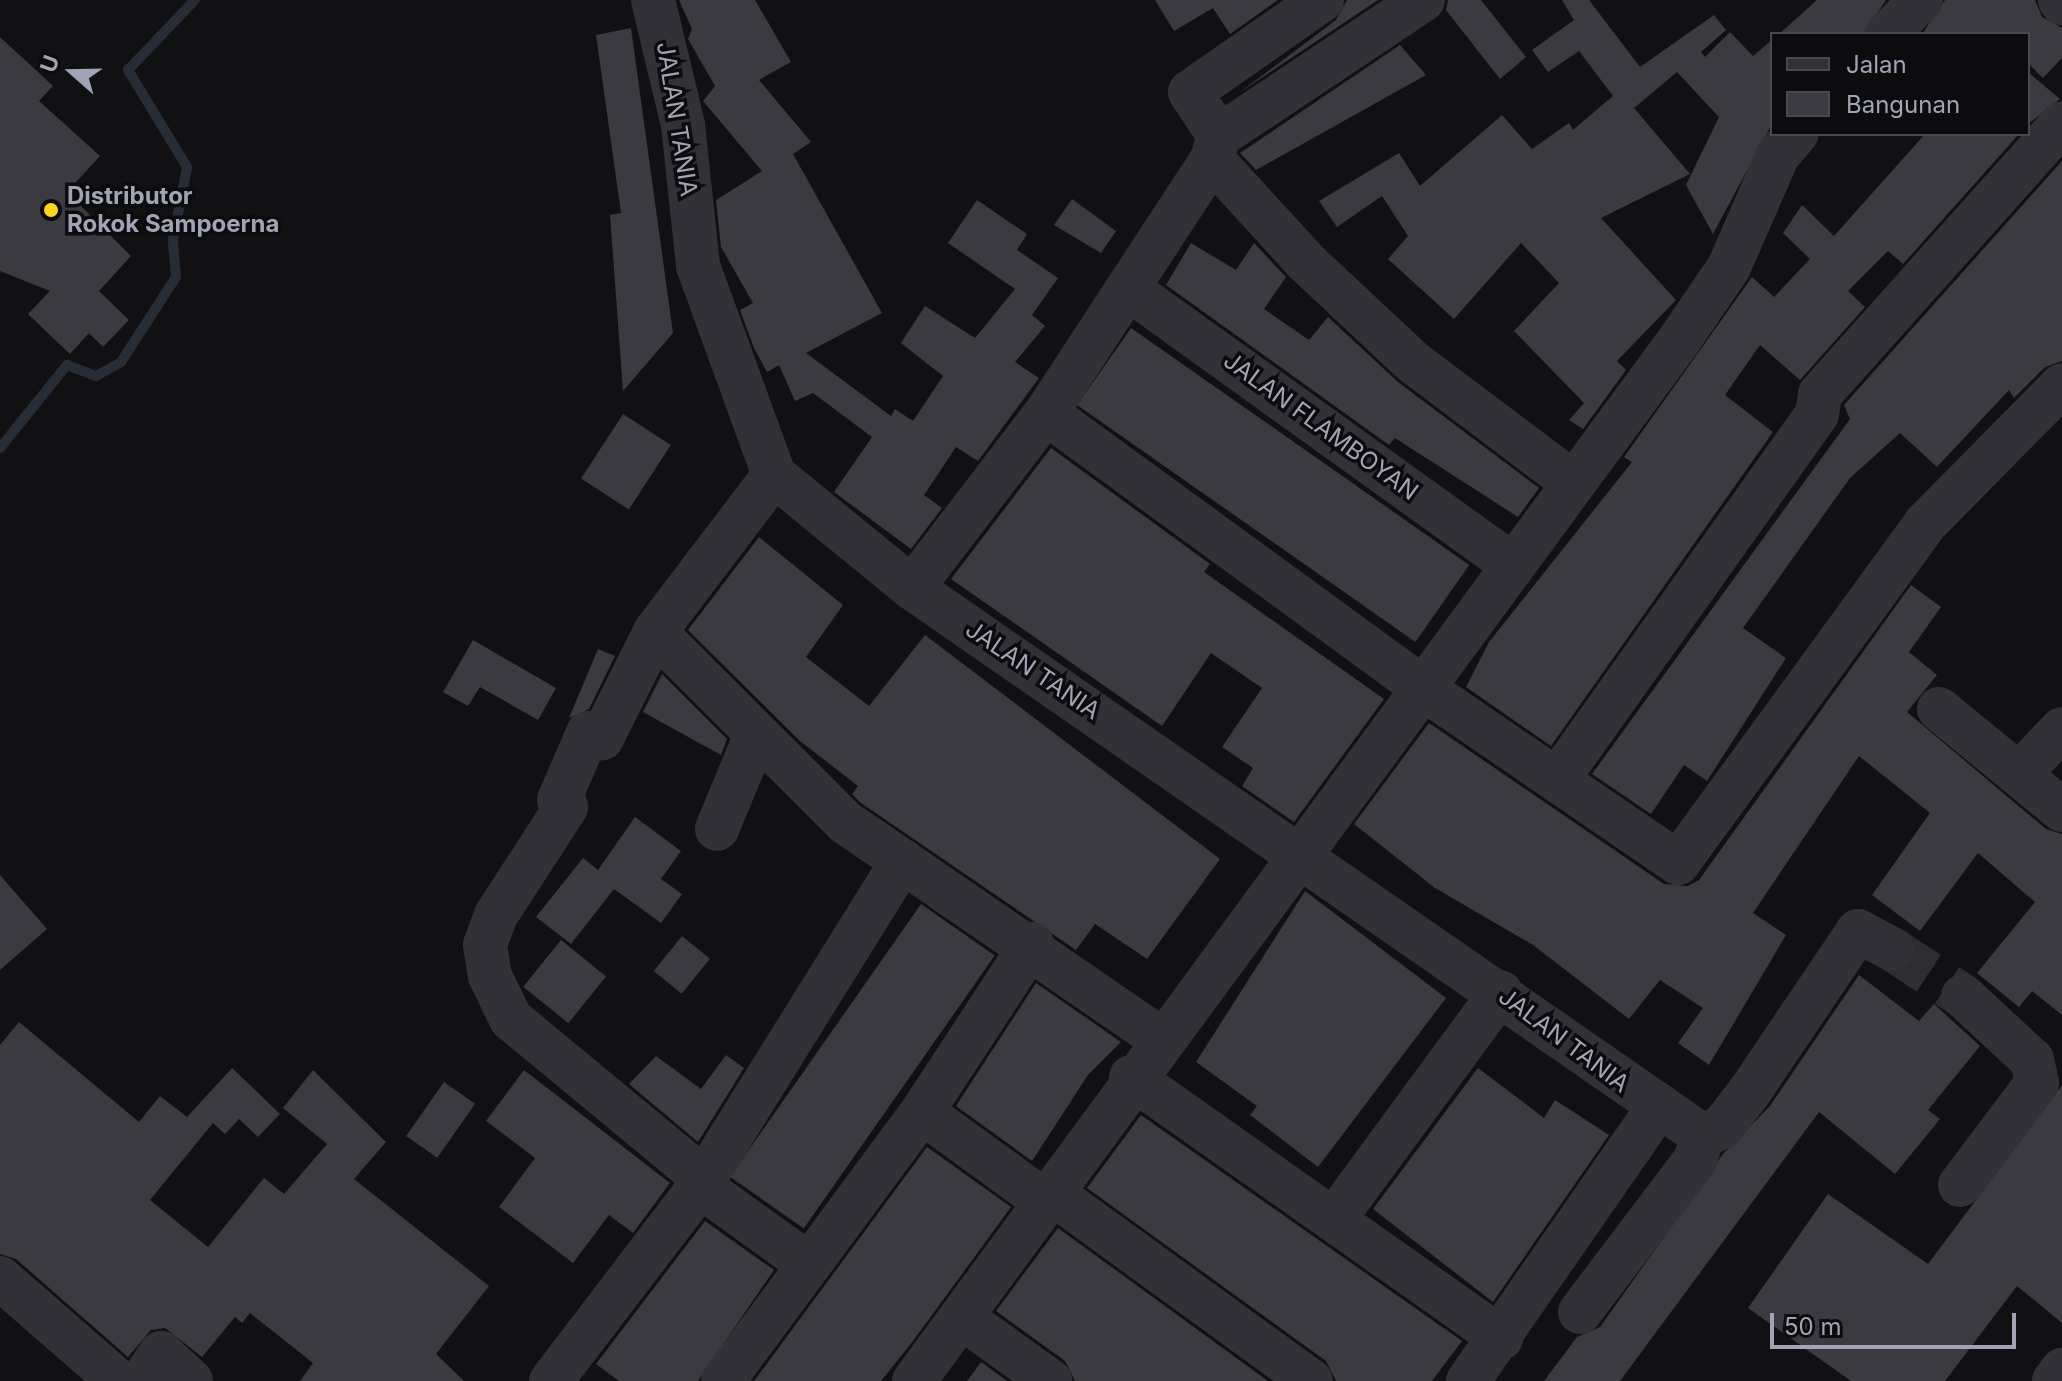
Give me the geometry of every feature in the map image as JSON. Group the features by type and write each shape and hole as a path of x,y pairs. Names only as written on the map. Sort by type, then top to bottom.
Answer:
{"street":[{"name":"JALAN TANIA","path":"653,0 683,125 698,266 774,475 912,588 1300,851 1501,992 1658,1108 1703,1136"},
{"path":"1322,0 1190,92 1215,148 1305,261 1413,362 1571,481"},
{"path":"912,588 1046,413 1130,290 1215,148 1423,0"},
{"path":"1889,32 1921,0"},
{"path":"1557,780 1817,414 1820,394 2062,123"},
{"path":"914,1381 1049,1197 1131,1077 1424,689 1510,563 1729,267 1778,155 1794,136"},
{"name":"JALAN FLAMBOYAN","path":"1130,290 1510,563"},
{"path":"1046,413 1424,689 1678,863 1925,524 2062,385"},
{"path":"774,475 655,632 602,738 588,733 559,800 566,807 496,915 485,945 511,1019 697,1173 700,1186 808,1264"},
{"path":"655,632 845,822 1032,944 1161,1039"},
{"path":"1939,709 2062,810"},
{"path":"2019,774 2062,729"},
{"path":"717,829 756,735"},
{"path":"551,1381 700,1186 902,861"},
{"path":"1580,1312 1695,1160 1703,1136 1722,1127 1750,1091 1858,931 1892,949"},
{"path":"723,1381 922,1112 1032,944"},
{"path":"1335,1218 1501,992"},
{"path":"1960,1185 2037,1083 2032,1060 1963,996"},
{"path":"1131,1077 1501,1338"},
{"path":"1468,1381 1501,1338 1658,1108"},
{"path":"922,1112 1311,1381"},
{"path":"0,1278 118,1381"},
{"path":"961,1317 1050,1381"},
{"path":"142,1381 161,1353 191,1381"},
{"path":"2054,1381 2062,1370"}],"building":[{"path":"679,0 755,0 791,62 759,80 811,142 793,154 882,313 806,353 891,416 895,409 913,421 943,376 901,343 925,306 975,338 1015,289 948,243 977,200 1027,234 1017,250 1058,278 1032,315 1045,326 1015,362 1039,378 978,461 956,447 924,495 942,508 911,549 834,492 872,437 813,393 795,401 779,365 767,372 754,348 740,310 753,303 721,247 716,200 762,171 703,101 715,86 688,39 692,29"},
{"path":"1155,0 1278,0 1230,34 1213,8 1174,31"},
{"path":"1347,0 1378,0 1239,93 1336,20"},
{"path":"1448,0 1481,0 1526,57 1500,79 1446,10"},
{"path":"1562,0 1589,0 1640,67 1714,15 1726,30 1701,52 1705,57 1730,32 1753,56 1770,42 1770,128 1713,234 1686,185 1719,117 1677,72 1634,108 1690,174 1601,218 1676,300 1617,361 1626,370 1583,429 1569,420 1584,403 1514,331 1559,283 1521,243 1454,319 1388,259 1408,236 1382,196 1337,227 1319,201 1399,153 1420,186 1502,115 1532,149 1569,123 1573,130 1613,96 1579,51 1548,72 1532,50 1574,20"},
{"path":"1817,0 1886,0 1864,32 1781,32"},
{"path":"1945,0 2035,0 2042,17 2062,28 2062,58 2043,78 2030,65 2030,32 1923,32"},
{"path":"631,28 673,333 623,391 610,215 621,213 596,35"},
{"path":"0,37 53,86 39,101 100,156 67,192 131,256 99,291 129,320 103,347 89,333 70,354 28,314 50,291 0,271"},
{"path":"1400,45 1426,75 1256,170 1240,153"},
{"path":"2030,74 2060,99 2030,122"},
{"path":"1923,136 2017,136 1903,264 1888,251 1848,291 1865,307 1800,380 1760,345 1725,395 1773,432 1551,746 1466,687 1489,642 1632,462 1624,457 1752,277 1774,297 1810,259 1783,233 1802,205 1834,236"},
{"path":"2062,161 2062,361 2045,367 2014,398 2009,390 1937,467 1900,433 1850,478 1743,628 1786,658 1707,781 1684,765 1651,814 1592,774 1850,419 1844,405"},
{"path":"1072,199 1116,231 1101,253 1054,225"},
{"path":"1191,243 1236,270 1254,243 1286,277 1264,309 1309,340 1328,317 1398,382 1539,488 1518,517 1395,438 1389,445 1166,285"},
{"path":"1131,328 1469,565 1415,642 1077,405"},
{"path":"623,414 671,445 629,510 581,479"},
{"path":"1051,448 1210,564 1204,572 1384,699 1294,822 1242,786 1253,768 1222,747 1262,688 1211,653 1162,726 951,579"},
{"path":"759,537 843,605 806,657 869,706 925,635 1220,859 1147,959 1095,924 1076,950 861,803 852,794 858,786 800,741 688,630"},
{"path":"1911,585 1941,607 1909,652 1937,675 1907,712 2046,829 2062,834 2062,1015 2032,991 2019,1007 1977,973 2035,902 1978,853 1920,931 1872,895 1930,813 1859,756 1753,913 1786,935 1709,1065 1678,1043 1703,1008 1660,980 1629,1019 1533,945 1435,888 1354,824 1429,723 1664,884 1688,886 1699,880"},
{"path":"473,640 556,688 538,720 480,687 468,706 443,692"},
{"path":"598,649 615,656 589,709 569,718"},
{"path":"662,674 727,739 721,755 643,712"},
{"path":"635,817 681,851 661,879 682,894 661,923 614,889 571,944 536,917 583,858 598,870"},
{"path":"0,875 47,929 0,970"},
{"path":"1305,891 1446,998 1318,1167 1250,1115 1257,1106 1196,1062"},
{"path":"921,904 995,956 804,1228 730,1177"},
{"path":"682,936 710,959 682,994 654,971"},
{"path":"561,940 606,977 568,1023 523,987"},
{"path":"1859,975 1919,1021 1934,1004 1980,1046 1928,1110 1940,1119 1895,1174 1819,1112 1620,1381 1544,1381 1577,1337 1600,1327 1723,1154 1770,1106"},
{"path":"1036,983 1121,1042 1088,1075 1032,1161 956,1106"},
{"path":"19,1022 139,1122 160,1096 187,1117 232,1068 280,1114 258,1137 239,1119 225,1134 213,1123 150,1200 208,1247 264,1178 284,1194 327,1144 283,1108 313,1070 386,1142 354,1179 489,1286 436,1354 464,1381 300,1381 313,1363 250,1313 242,1323 235,1317 202,1357 165,1328 151,1330 128,1357 16,1259 0,1254 0,1045"},
{"path":"726,1055 744,1068 698,1142 629,1084 656,1056 701,1089"},
{"path":"1478,1068 1544,1118 1555,1100 1609,1135 1493,1302 1373,1209"},
{"path":"524,1070 670,1183 633,1233 609,1215 573,1263 499,1207 535,1158 486,1121"},
{"path":"444,1082 475,1104 437,1158 406,1136"},
{"path":"2062,1085 2062,1323 2017,1286 1945,1381 1851,1381 1748,1308 1828,1194 1928,1264"},
{"path":"1141,1115 1462,1341 1432,1381 1336,1381 1326,1361 1087,1188"},
{"path":"927,1147 1011,1207 913,1341 881,1381 754,1381"},
{"path":"705,1221 774,1270 698,1381 619,1381 596,1364"},
{"path":"1058,1228 1268,1381 1075,1381 1065,1361 996,1311"},
{"path":"981,1362 1007,1381 967,1381"}],"waterway":[{"path":"0,448 67,365 96,376 121,362 176,277 173,240 187,167 128,70 195,0"}],"tunnel":[{"path":"1892,949 1963,996"}],"place":[{"name":"Distributor Rokok Sampoerna","path":"51,210"}]}
